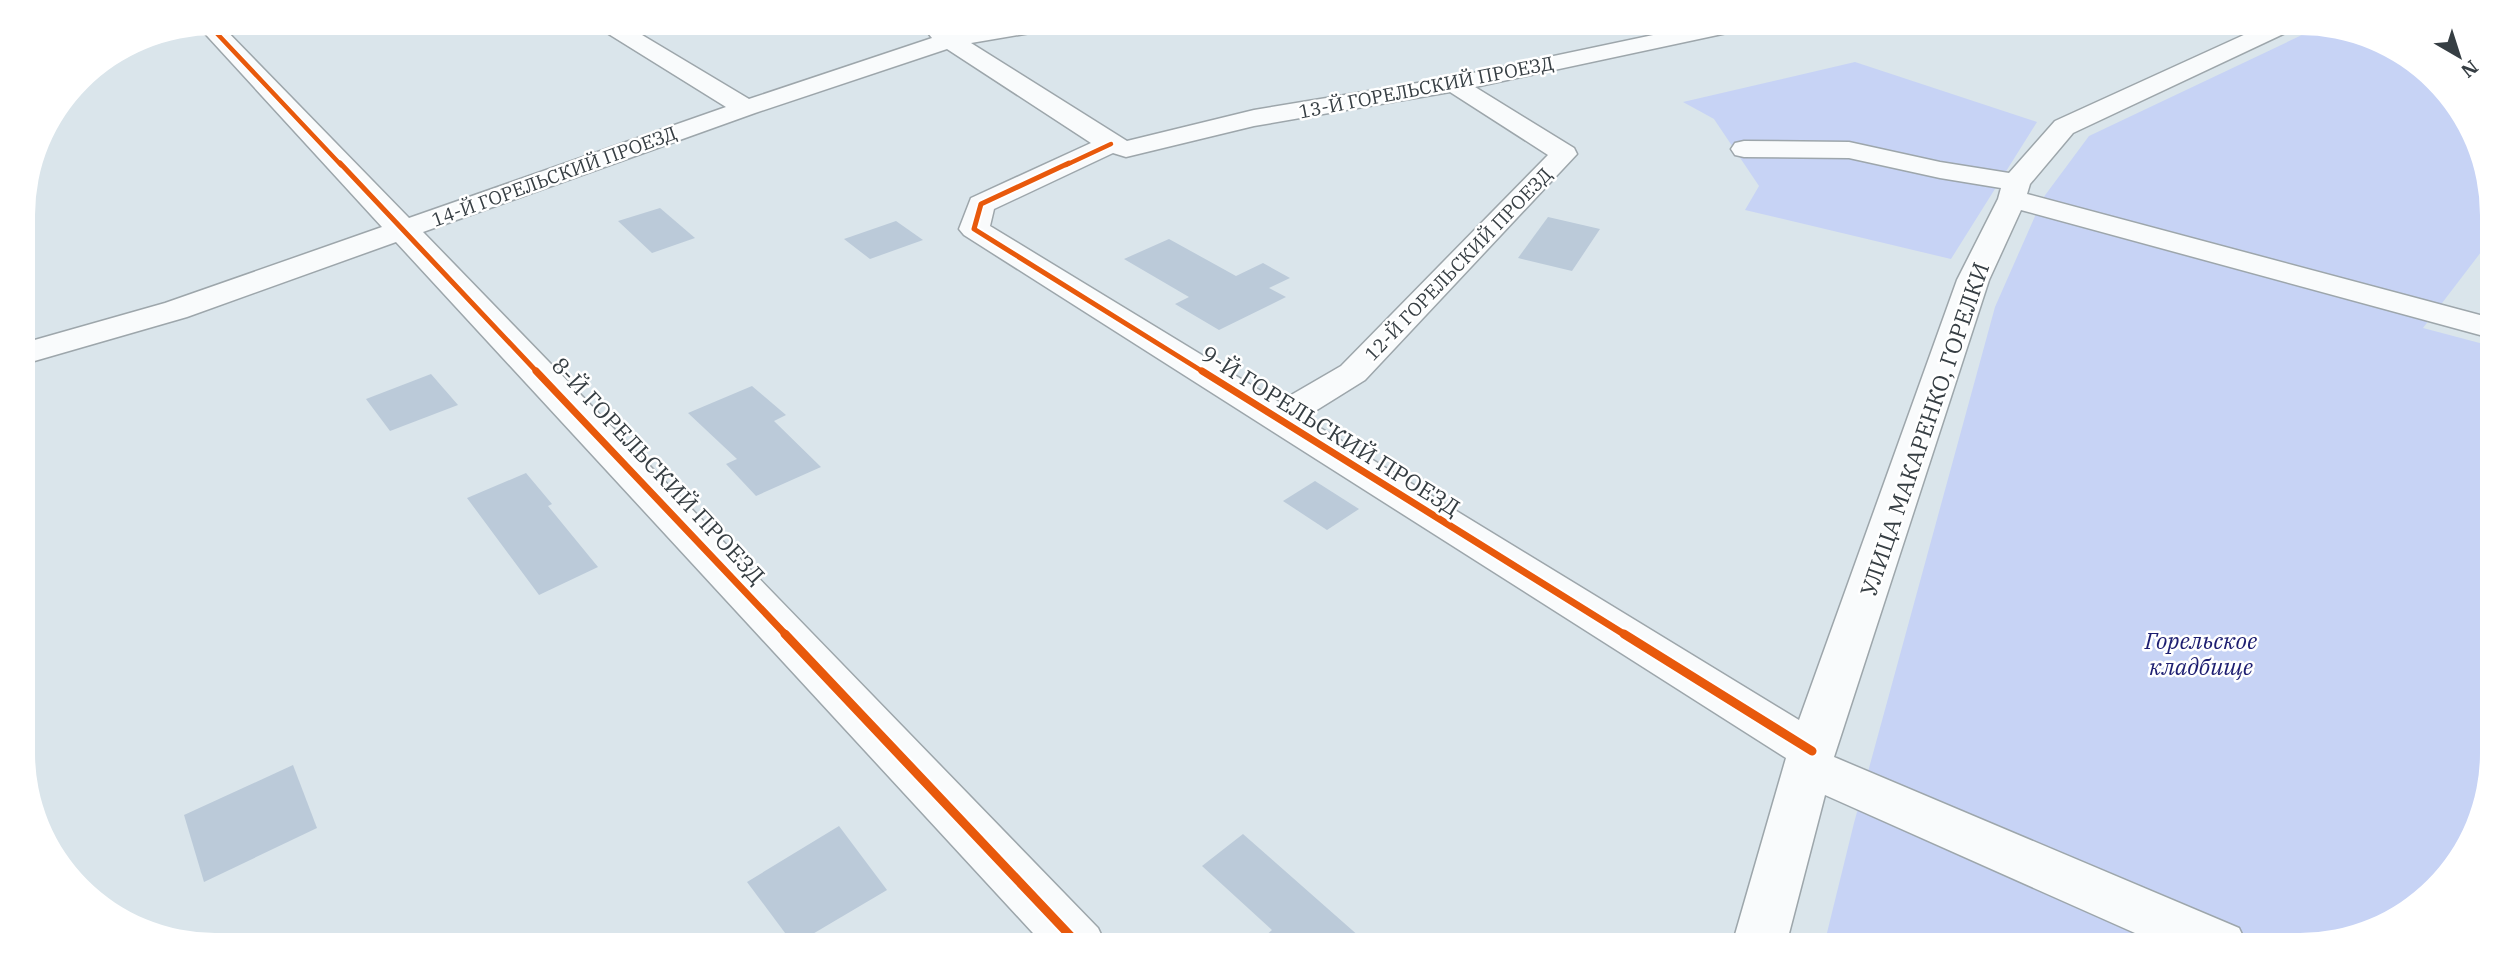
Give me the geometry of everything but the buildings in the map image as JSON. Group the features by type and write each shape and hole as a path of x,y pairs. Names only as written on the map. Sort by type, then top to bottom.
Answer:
{"street":[{"name":"8-Й ГОРЕЛЬСКИЙ ПРОЕЗД","path":"219,35 405,229 1068,933"},
{"path":"627,35 746,108"},
{"path":"942,35 1111,144"},
{"name":"14-Й ГОРЕЛЬСКИЙ ПРОЕЗД","path":"35,351 176,310 746,108 950,40 979,35"},
{"name":"13-Й ГОРЕЛЬСКИЙ ПРОЕЗД","path":"1111,144 1126,149 1254,118 1454,84 1685,35"},
{"name":"УЛИЦА МАКАРЕНКО, ГОРЕЛКИ","path":"1762,933 1810,759 1973,280 2014,191 2064,127 2262,35"},
{"name":"12-Й ГОРЕЛЬСКИЙ ПРОЕЗД","path":"1277,419 1353,373 1564,154 1454,84"},
{"name":"9-Й ГОРЕЛЬСКИЙ ПРОЕЗД","path":"1111,144 981,204 974,229 1810,759 2194,933"},
{"path":"1744,149 1849,150 1940,170 2480,325"}],"green space":[{"name":"Горельское кладбище","path":"2302,35 2335,38 2380,54 2400,65 2424,85 2424,91 2430,91 2435,96 2450,115 2466,146 2478,191 2480,253 2423,328 2480,343 2480,753 2477,788 2461,833 2435,872 2410,896 2369,919 2335,930 2312,933 1827,933 1854,823 1995,307 2043,198 2089,136"},
{"path":"1855,62 2037,122 1951,259 1745,210 1759,186 1714,119 1683,102"}],"cycle path":[{"path":"218,35 1068,933"},
{"path":"1111,144 981,204 974,229 1812,751"}]}
